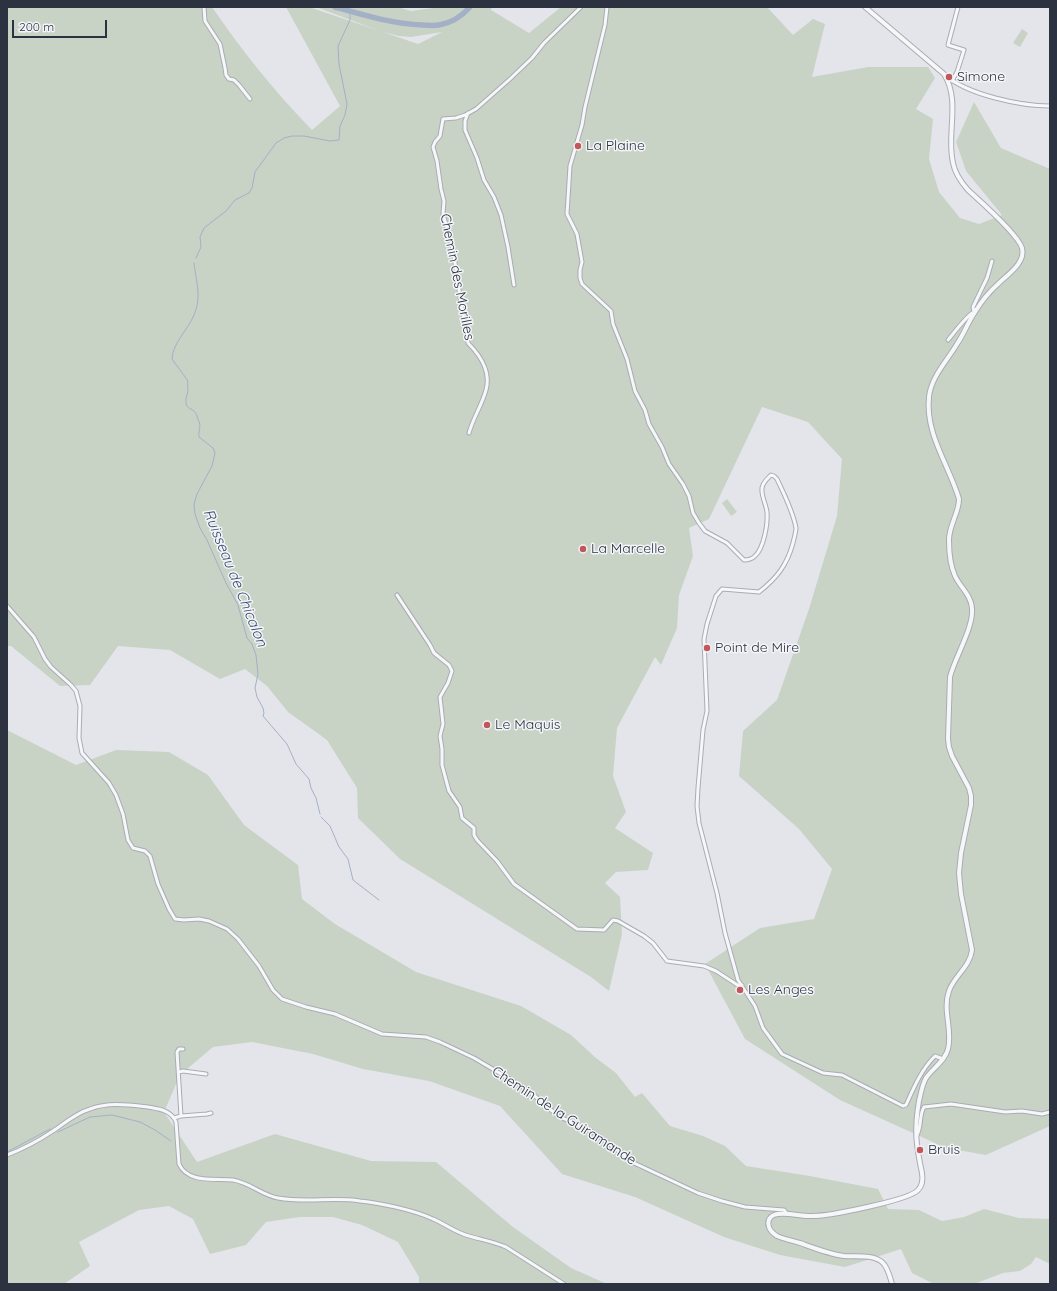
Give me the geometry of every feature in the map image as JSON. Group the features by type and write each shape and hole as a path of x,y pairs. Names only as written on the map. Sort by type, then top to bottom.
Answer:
{"street":[{"path":"204,7 205,21 220,44 226,68 226,75 229,79 234,80 250,99"},
{"path":"514,285 501,215 484,180 477,158 465,130 465,121 468,113 476,109 510,79 581,7"},
{"path":"607,7 605,25 582,125 570,166 568,214 577,234 582,262 580,270 582,284 611,311 613,324 627,358 636,391 645,410 649,424 662,447 669,464 683,484 689,496 693,513 705,532 727,544 744,560 749,560 755,556 761,548 767,515 762,488 765,480 771,476 777,478 791,512 796,530 783,568 768,586 759,592 722,590 716,596 704,639 707,711 703,730 698,788 698,817 725,933 738,980 755,1006 763,1028 782,1054 824,1073 842,1075 903,1106 906,1105 918,1078 928,1063 935,1056 943,1059"},
{"path":"865,7 952,81 961,86 992,97 1050,106"},
{"path":"952,81 957,72 964,50 948,45 958,7"},
{"path":"771,1217 779,1214 804,1216 831,1215 900,1199 914,1194 918,1190 923,1179 915,1128 918,1107 923,1085 930,1073 943,1059 948,1050 948,993 955,980 969,962 972,950 961,894 959,873 961,853 971,805 971,796 966,780 952,756 948,739 950,677 952,668 970,624 972,609 969,597 955,576 951,563 949,540 959,506 959,498 933,432 929,415 928,398 932,383 958,344 974,312 987,295 1019,263 1023,253 1022,247 1015,236 968,190 962,183 955,170 951,156 952,96 944,74"},
{"name":"Chemin des Morilles","path":"468,113 456,118 445,119 442,121 440,136 435,142 434,147 444,201 443,214 453,249 468,343 479,355 487,378 486,390 474,417 469,433"},
{"path":"974,312 973,307 987,278 992,261"},
{"path":"948,340 970,314 974,312"},
{"path":"397,596 434,653 449,665 452,671 448,683 440,697 443,724 440,736 442,765 449,791 460,808 462,818 474,828 474,835 477,840 497,861 511,880 524,891 577,928 604,930 613,920 618,921 653,943 668,961 704,966 716,971 739,986 742,985"},
{"name":"Chemin de la Guiramande","path":"7,606 34,637 45,659 51,667 76,691 80,706 79,738 82,753 109,783 116,795 123,814 128,840 133,848 145,851 150,856 158,884 168,910 175,919 199,919 209,921 227,929 238,939 251,955 273,990 282,999 306,1008 335,1014 382,1034 426,1037 440,1042 474,1058 518,1084 529,1091 558,1116 593,1132 634,1163 712,1198 738,1205 784,1210 788,1214"},
{"path":"181,1116 177,1052 183,1049"},
{"path":"179,1072 183,1071 206,1074"},
{"path":"7,1155 33,1143 80,1112 95,1107 118,1104 159,1109 170,1114 176,1122 179,1164 187,1175 198,1178 241,1182 277,1198 356,1200 384,1205 433,1218 463,1234 498,1244 506,1248 564,1284"},
{"path":"916,1138 920,1130 922,1110 924,1107 928,1106 950,1104 1005,1112 1022,1111 1042,1114 1050,1112"},
{"path":"174,1118 211,1113"},
{"path":"768,1208 771,1217 768,1224 772,1232 781,1237 836,1255 873,1258 878,1260 887,1268 892,1284"}],"shaded area":[{"path":"7,7 212,7 259,71 312,130 340,106 286,7 309,7 380,31 316,7 397,7 411,11 441,7 492,7 491,10 529,33 561,7 767,7 793,35 813,19 825,24 812,77 868,67 928,67 935,78 916,109 933,119 929,159 939,192 960,218 979,224 1002,215 966,171 956,142 974,102 1001,148 1050,169 1050,1126 986,1155 946,1148 840,1100 745,1039 705,964 760,928 814,919 832,869 799,829 739,776 743,731 777,700 809,609 837,516 842,459 808,422 762,407 709,519 689,528 693,556 679,595 677,628 661,665 655,657 617,728 613,776 626,812 615,828 653,853 648,870 616,872 605,883 620,897 622,934 609,991 591,977 400,859 358,818 357,788 327,740 288,712 267,686 245,669 220,679 170,650 118,646 90,685 60,686 11,646 7,646","holes":["383,32 411,37 442,32 418,44"]},
{"path":"1022,29 1028,33 1020,47 1013,43"},
{"path":"727,499 737,512 731,516 722,503"},
{"path":"7,730 76,765 116,750 169,752 208,775 244,825 298,865 302,899 335,924 416,972 521,1006 571,1035 596,1058 616,1073 635,1097 642,1093 670,1126 703,1136 725,1146 746,1166 878,1189 888,1209 919,1210 942,1221 964,1217 984,1209 1019,1218 1050,1219 1050,1264 1036,1257 1031,1264 1020,1271 1003,1273 974,1284 934,1284 912,1273 901,1249 845,1267 780,1255 724,1237 635,1197 562,1174 500,1106 429,1081 363,1069 313,1054 252,1042 213,1047 180,1075 164,1112 197,1162 275,1134 371,1161 436,1162 513,1227 571,1268 607,1284 419,1284 419,1277 398,1242 362,1225 333,1217 300,1217 266,1222 246,1245 210,1254 193,1219 169,1206 139,1210 79,1242 90,1266 64,1284 7,1284"}],"waterway":[{"path":"335,7 389,21 433,25 444,24 452,21 460,17 470,7"},
{"name":"Ruisseau de Chicalon","path":"196,258 201,247 200,237 204,228 226,211 235,200 249,193 252,188 255,172 276,143 284,138 292,136 304,136 330,141 339,140 340,126 345,115 347,104 339,64 338,46 350,20 350,12"},
{"name":"Ruisseau de Chicalon","path":"194,263 198,289 198,302 194,315 175,347 172,359 188,381 186,404 187,407 195,412 200,424 199,437 213,448 215,453 212,466 197,494 194,504 195,514 200,528 238,605 247,638 252,644 256,655 258,674 255,688 257,697 263,708 263,716 287,744 296,764 309,779 320,814"},
{"name":"Ruisseau de Chicalon","path":"321,817 330,826 339,847 348,859 353,880 379,900"},
{"path":"58,1132 90,1117 112,1115 140,1122 171,1141"},
{"path":"7,1152 50,1129"}],"place":[{"name":"Simone","path":"949,77"},
{"name":"La Plaine","path":"578,146"},
{"name":"La Marcelle","path":"583,549"},
{"name":"Point de Mire","path":"707,648"},
{"name":"Le Maquis","path":"487,725"},
{"name":"Les Anges","path":"740,990"},
{"name":"Bruis","path":"920,1150"}]}
